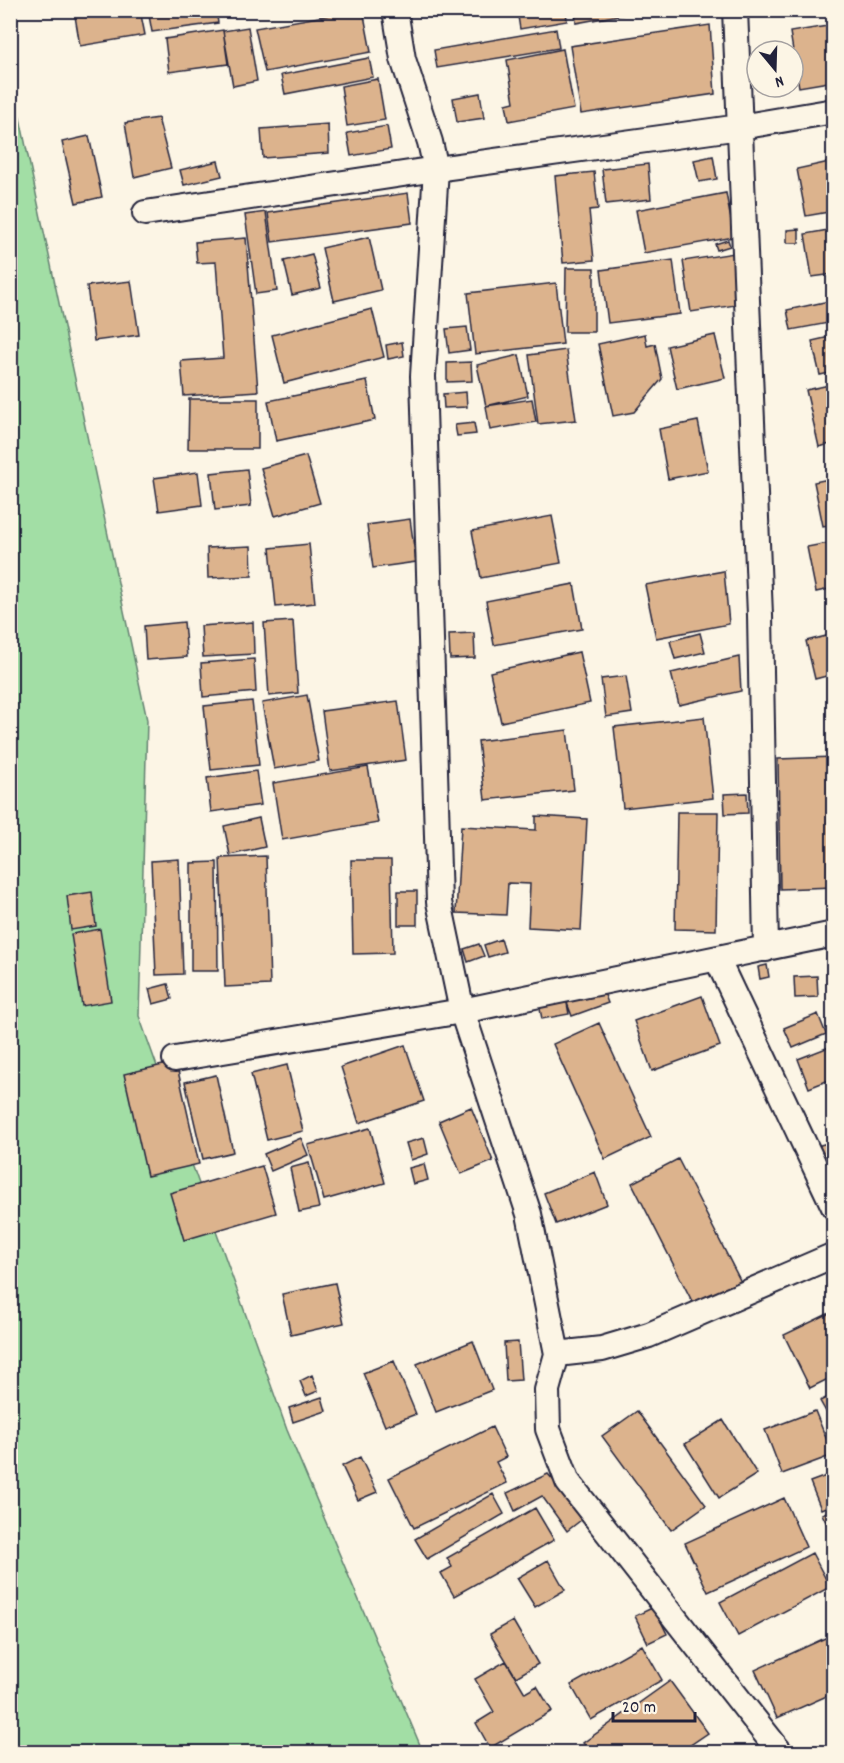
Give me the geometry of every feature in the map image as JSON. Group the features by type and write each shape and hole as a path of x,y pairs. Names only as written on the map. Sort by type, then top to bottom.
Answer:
{"street":[{"path":"395,10 403,59 436,169 423,376 439,902 462,1011 529,1214 557,1354 547,1390 548,1429 568,1482 780,1752"},
{"path":"735,10 760,615 766,949"},
{"path":"145,213 436,169 740,127 834,111"},
{"path":"175,1059 462,1011 834,934"},
{"path":"717,959 834,1207"},
{"path":"557,1354 602,1349 649,1335 834,1255"}],"green space":[{"path":"10,100 17,104 147,720 139,1016 287,1430 423,1752 11,1752"}],"building":[{"path":"74,10 140,10 145,35 80,46"},
{"path":"148,10 216,10 218,23 152,32"},
{"path":"251,10 276,10 251,14"},
{"path":"363,10 371,52 265,72 255,28"},
{"path":"517,10 566,10 567,21 520,29"},
{"path":"575,10 647,10 576,23"},
{"path":"710,25 715,94 581,114 570,46"},
{"path":"834,25 834,81 805,86 805,39 791,39 790,32"},
{"path":"248,27 257,81 233,86 223,31"},
{"path":"556,29 559,48 437,68 434,50"},
{"path":"223,30 228,64 169,72 165,39"},
{"path":"563,49 574,109 509,121 506,104 514,102 507,60"},
{"path":"369,58 373,77 285,94 281,75"},
{"path":"378,79 385,120 347,126 341,86"},
{"path":"480,93 484,118 457,122 453,98"},
{"path":"158,118 171,168 134,177 125,123"},
{"path":"328,124 329,153 263,158 261,129"},
{"path":"387,126 391,149 351,156 347,133"},
{"path":"89,136 102,197 76,203 62,142"},
{"path":"713,156 717,179 699,182 694,160"},
{"path":"218,161 222,176 184,185 180,170"},
{"path":"834,161 834,211 806,216 797,169"},
{"path":"648,164 651,199 606,204 602,169"},
{"path":"594,172 598,209 589,210 594,260 563,263 555,176"},
{"path":"408,193 412,223 272,242 268,213"},
{"path":"726,193 734,237 644,253 636,210"},
{"path":"266,212 277,291 256,294 245,215"},
{"path":"799,229 799,243 787,243 787,230"},
{"path":"834,229 834,274 812,277 805,234"},
{"path":"369,237 381,290 334,301 322,248"},
{"path":"246,238 258,391 184,396 181,361 223,358 216,262 197,263 195,242"},
{"path":"728,240 730,246 717,250 715,244"},
{"path":"734,253 742,304 691,312 683,261"},
{"path":"312,254 321,288 292,295 284,261"},
{"path":"673,260 680,314 608,323 601,270"},
{"path":"566,268 594,268 594,332 565,332"},
{"path":"131,281 139,335 94,341 87,286"},
{"path":"556,283 563,344 475,354 468,293"},
{"path":"834,300 834,322 791,330 787,310"},
{"path":"372,309 384,357 284,383 272,335"},
{"path":"467,327 470,350 449,353 446,329"},
{"path":"645,334 647,346 655,344 662,379 634,412 613,416 598,344"},
{"path":"715,335 725,378 677,389 667,346"},
{"path":"834,336 834,372 820,375 812,341"},
{"path":"402,342 404,356 388,359 386,345"},
{"path":"566,350 576,420 538,424 529,355"},
{"path":"519,355 528,396 486,406 477,365"},
{"path":"471,362 472,381 447,382 447,363"},
{"path":"367,381 375,420 276,441 268,401"},
{"path":"834,384 834,443 819,447 806,390"},
{"path":"466,392 467,407 444,408 443,394"},
{"path":"189,399 258,399 258,449 188,449"},
{"path":"532,399 536,422 490,430 486,406"},
{"path":"698,421 708,471 668,479 659,429"},
{"path":"474,423 476,434 457,436 455,425"},
{"path":"306,456 320,503 275,516 261,468"},
{"path":"247,469 251,506 215,510 211,473"},
{"path":"198,472 202,505 159,511 154,478"},
{"path":"834,478 834,524 823,526 814,482"},
{"path":"552,516 561,563 481,578 472,531"},
{"path":"410,519 416,562 373,568 367,525"},
{"path":"834,542 834,588 816,592 807,547"},
{"path":"309,544 315,603 276,607 270,548"},
{"path":"251,546 252,576 208,578 207,548"},
{"path":"724,571 729,624 656,638 645,585"},
{"path":"574,584 582,629 494,645 486,601"},
{"path":"293,621 298,693 269,696 264,623"},
{"path":"184,622 187,657 146,660 144,626"},
{"path":"253,622 254,654 203,657 201,626"},
{"path":"474,633 475,658 450,659 449,634"},
{"path":"700,633 705,652 675,659 670,641"},
{"path":"834,634 834,674 815,679 806,641"},
{"path":"579,652 590,703 501,722 490,672"},
{"path":"739,657 741,691 679,705 671,673"},
{"path":"254,659 256,692 203,697 201,663"},
{"path":"626,676 632,713 606,717 601,679"},
{"path":"307,695 319,761 274,769 262,703"},
{"path":"252,701 259,765 211,770 204,706"},
{"path":"398,701 406,760 330,771 322,711"},
{"path":"704,717 713,798 623,808 614,727"},
{"path":"567,730 574,790 485,800 478,741"},
{"path":"834,757 834,887 780,889 778,759"},
{"path":"368,767 378,823 282,840 273,783"},
{"path":"256,771 261,805 211,812 207,778"},
{"path":"747,793 748,813 725,814 724,794"},
{"path":"677,812 718,812 716,930 675,929"},
{"path":"536,816 587,819 581,930 528,927 530,884 508,883 506,915 456,913 461,826 536,830"},
{"path":"259,818 265,847 230,855 224,826"},
{"path":"266,856 270,985 225,987 220,858"},
{"path":"179,859 183,974 156,975 151,861"},
{"path":"351,860 391,860 393,953 353,954"},
{"path":"217,862 218,971 191,971 191,863"},
{"path":"398,891 417,891 417,925 398,925"},
{"path":"92,892 96,926 71,930 67,896"},
{"path":"100,929 111,1001 82,1006 71,934"},
{"path":"501,939 505,952 488,957 484,945"},
{"path":"479,944 484,956 468,962 464,949"},
{"path":"767,965 769,977 760,979 758,967"},
{"path":"817,976 818,997 795,998 794,977"},
{"path":"168,984 172,999 153,1004 149,989"},
{"path":"603,990 608,1003 572,1016 567,1003"},
{"path":"702,996 720,1046 652,1071 634,1021"},
{"path":"566,998 569,1014 542,1019 539,1004"},
{"path":"818,1014 826,1034 793,1048 784,1028"},
{"path":"599,1023 651,1137 605,1159 553,1044"},
{"path":"405,1045 424,1101 359,1123 341,1067"},
{"path":"834,1045 834,1078 809,1088 798,1059"},
{"path":"176,1062 199,1164 147,1176 124,1074"},
{"path":"287,1065 303,1131 267,1140 251,1074"},
{"path":"216,1075 233,1152 203,1159 185,1082"},
{"path":"471,1107 493,1161 461,1174 439,1121"},
{"path":"370,1128 385,1183 324,1200 308,1145"},
{"path":"301,1138 308,1155 271,1171 264,1154"},
{"path":"424,1138 428,1154 411,1160 406,1143"},
{"path":"834,1141 834,1180 817,1146"},
{"path":"678,1159 743,1286 696,1309 632,1183"},
{"path":"309,1163 319,1208 299,1212 290,1168"},
{"path":"424,1164 428,1180 413,1184 409,1168"},
{"path":"262,1166 276,1213 184,1240 170,1193"},
{"path":"595,1172 607,1204 556,1224 544,1193"},
{"path":"335,1283 344,1323 291,1335 282,1294"},
{"path":"834,1311 834,1376 810,1388 784,1335"},
{"path":"473,1341 492,1390 436,1412 417,1364"},
{"path":"518,1342 521,1380 506,1381 504,1343"},
{"path":"394,1361 416,1414 385,1426 363,1373"},
{"path":"312,1375 318,1391 306,1396 300,1381"},
{"path":"834,1394 834,1426 820,1401"},
{"path":"322,1397 326,1411 293,1422 289,1408"},
{"path":"637,1411 706,1505 671,1530 602,1436"},
{"path":"815,1411 833,1455 782,1474 765,1430"},
{"path":"723,1420 757,1474 719,1498 685,1444"},
{"path":"492,1427 506,1457 496,1462 507,1483 414,1528 389,1478"},
{"path":"360,1457 377,1492 358,1500 342,1466"},
{"path":"834,1473 834,1504 821,1509 810,1482"},
{"path":"548,1474 585,1517 567,1531 542,1496 515,1511 507,1493"},
{"path":"493,1494 504,1514 427,1559 415,1539"},
{"path":"784,1498 806,1547 708,1592 685,1543"},
{"path":"535,1508 554,1540 454,1596 441,1573 452,1567 447,1558"},
{"path":"834,1509 834,1539 822,1514"},
{"path":"812,1553 830,1587 738,1636 720,1602"},
{"path":"548,1560 565,1590 535,1607 517,1578"},
{"path":"654,1607 667,1634 648,1643 635,1616"},
{"path":"513,1621 538,1664 516,1677 490,1634"},
{"path":"834,1634 834,1705 829,1695 777,1718 755,1670"},
{"path":"642,1645 662,1680 591,1720 571,1685"},
{"path":"506,1661 525,1693 537,1686 552,1711 490,1748 476,1723 494,1712 475,1679"},
{"path":"670,1681 708,1733 680,1752 590,1752 583,1743"}]}
